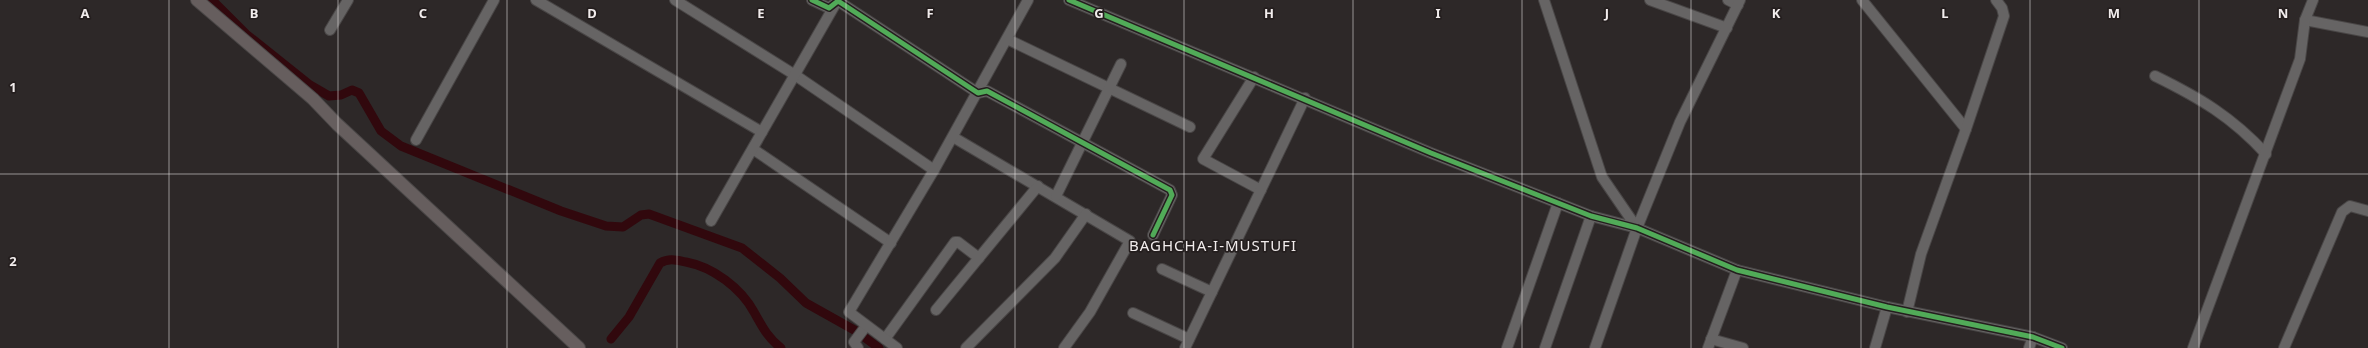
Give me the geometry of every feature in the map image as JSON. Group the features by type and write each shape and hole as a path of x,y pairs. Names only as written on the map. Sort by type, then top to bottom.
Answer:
{"main road":[{"path":"197,0 313,99 337,124 579,348"}],"street":[{"path":"330,30 348,0"},
{"path":"416,140 494,0"},
{"path":"536,0 762,132"},
{"path":"675,0 795,75 934,170"},
{"path":"812,0 829,8 838,1"},
{"path":"897,348 849,312 953,137 1028,0"},
{"path":"1069,0 1306,98 1431,153 1591,216 1637,228 1737,270 1907,312 2033,337 2062,348"},
{"path":"1544,0 1602,177 1637,228"},
{"path":"1650,0 1727,28"},
{"path":"1595,348 1637,228 1680,122 1739,2 1728,0"},
{"path":"1862,0 1966,129"},
{"path":"1907,312 1920,254 1966,129 2004,16 2002,8 1996,0"},
{"path":"2193,348 2300,59 2305,20 2313,0"},
{"path":"711,221 838,1"},
{"path":"838,1 978,92 987,91 1172,192 1154,235"},
{"path":"2305,20 2368,32"},
{"path":"1007,39 1190,127"},
{"path":"1056,196 1081,142 1121,64"},
{"path":"2155,76 2198,97 2245,131 2266,154"},
{"path":"1254,77 1203,159 1262,190"},
{"path":"1133,313 1187,344 1306,98"},
{"path":"953,137 1056,196 1130,241 1090,312 1064,348"},
{"path":"753,149 891,243"},
{"path":"936,310 1038,186"},
{"path":"1507,348 1558,203"},
{"path":"2284,348 2342,212 2350,206 2368,211"},
{"path":"966,348 1054,258 1086,214"},
{"path":"1545,348 1591,216"},
{"path":"885,339 955,242 958,242 979,258"},
{"path":"1162,269 1212,292"},
{"path":"1737,270 1710,343 1743,348"},
{"path":"1875,348 1887,307"},
{"path":"856,345 866,326"},
{"path":"2029,348 2033,337"}],"waterway":[{"path":"212,0 246,34 310,85 329,96 341,95 352,90 359,93 381,131 401,146 561,211 606,226 623,227 641,215 649,214 742,248 780,278 806,303 856,331 879,348"},
{"path":"611,339 629,317 660,263 666,260 673,260 682,261 706,269 716,274 734,287 748,303 768,335 781,348"}],"cycle path":[{"path":"812,0 829,8 838,1 978,93 987,91 1170,190 1172,195 1153,235"},
{"path":"1069,0 1431,153 1591,216 1637,228 1737,270 1887,307 2033,337 2062,348"}],"district":[{"name":"BAGHCHA-I-MUSTUFI","path":"1213,246"}]}
